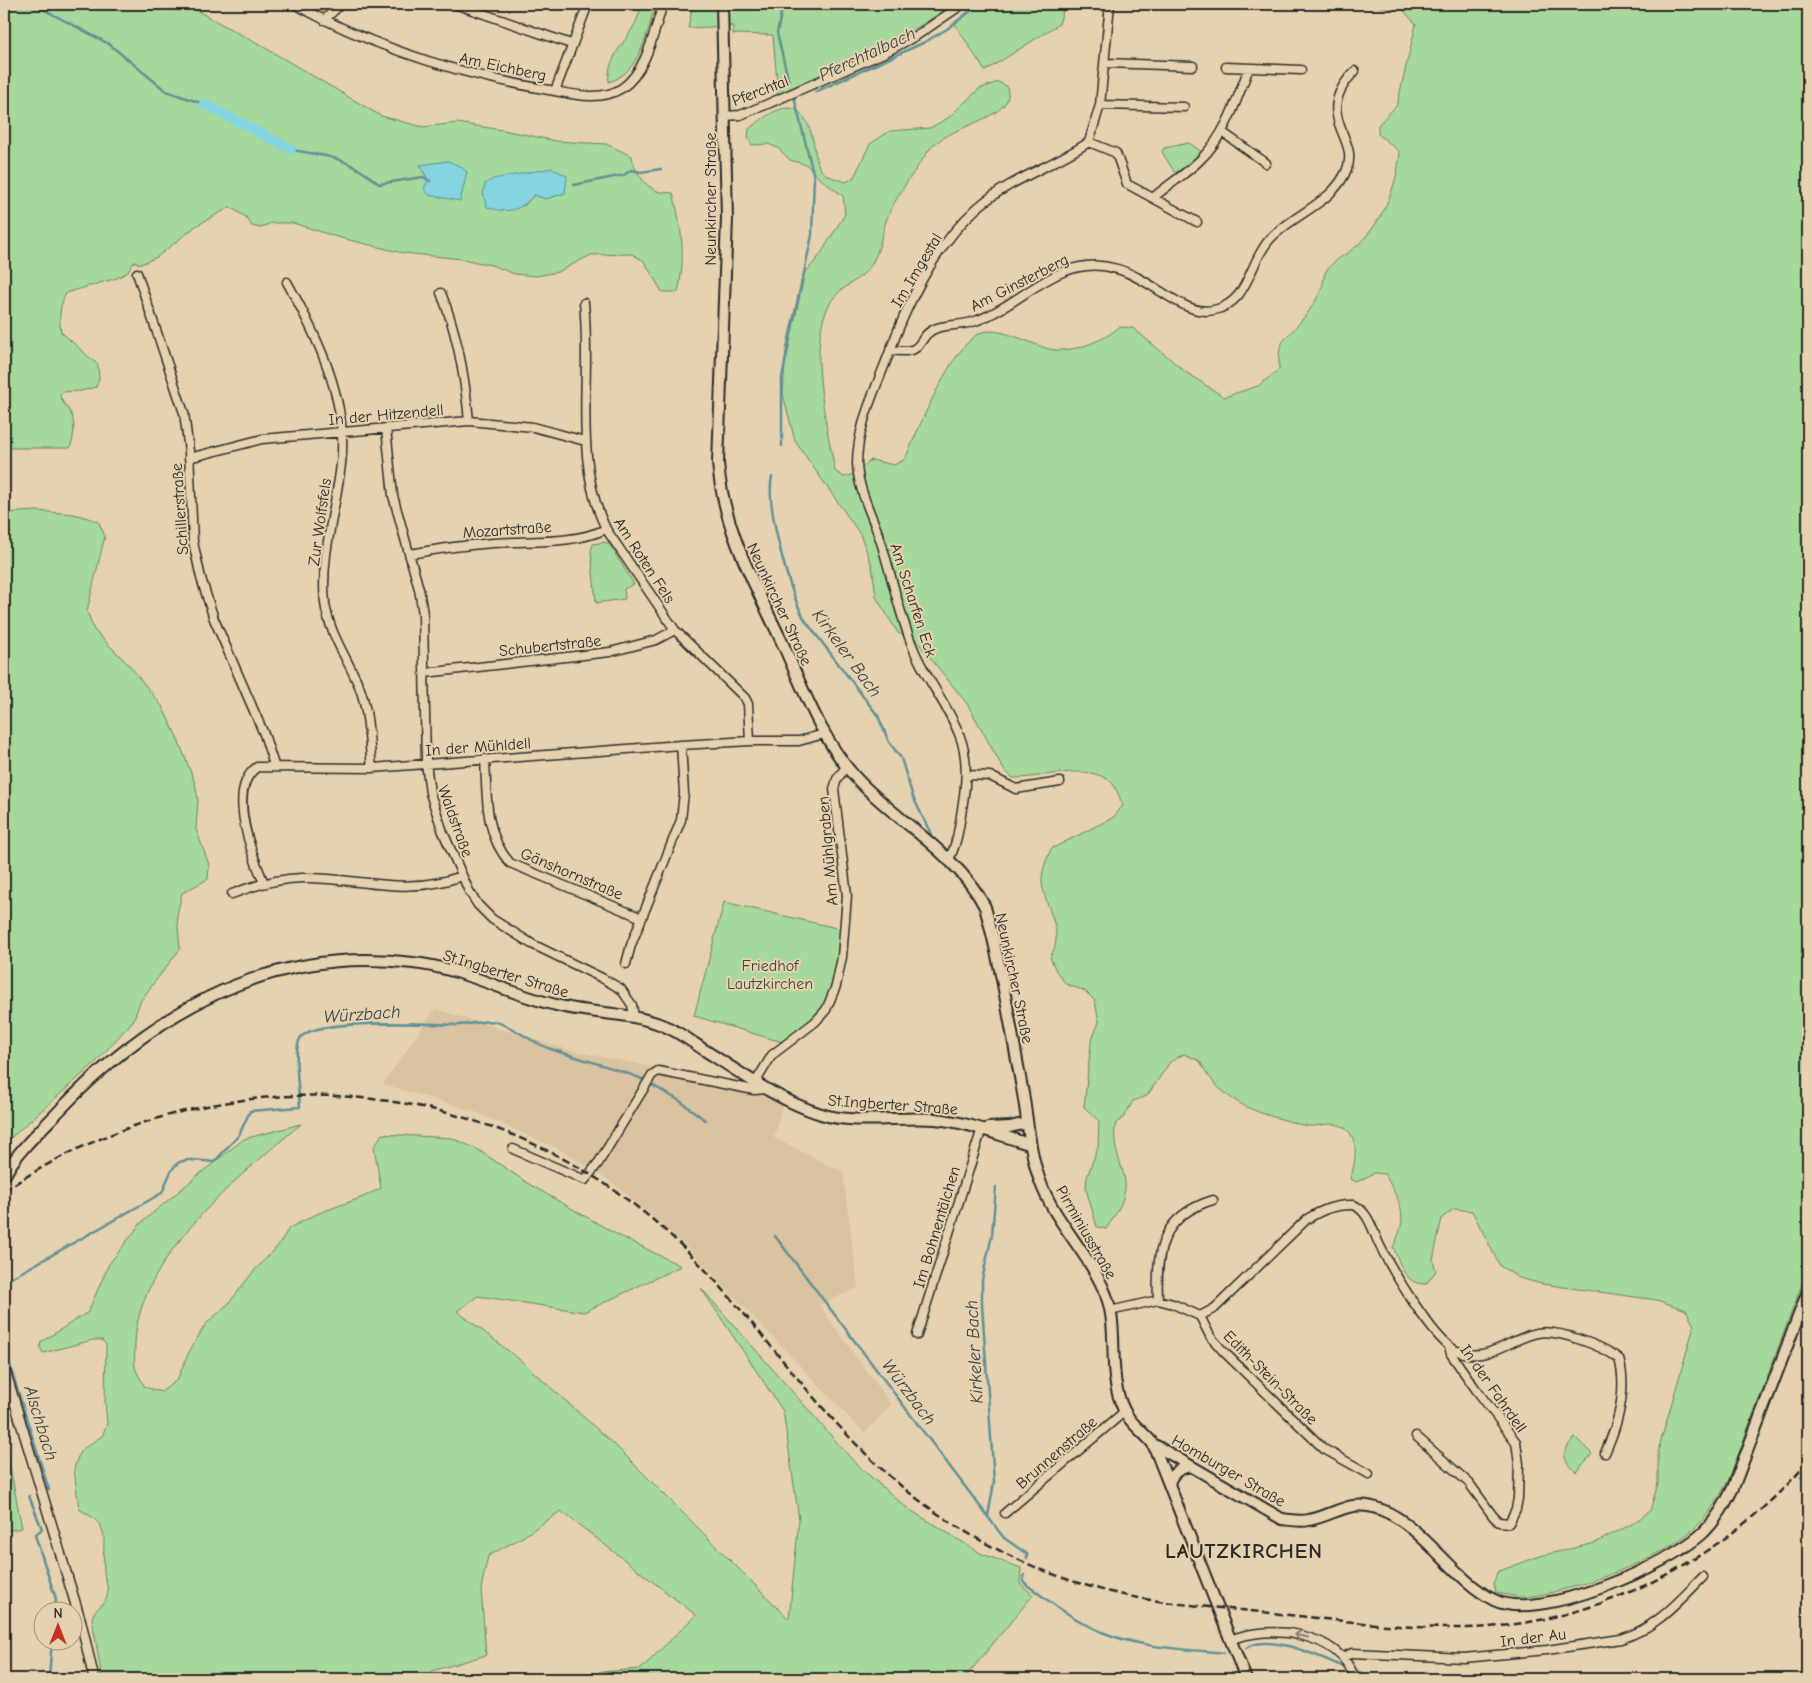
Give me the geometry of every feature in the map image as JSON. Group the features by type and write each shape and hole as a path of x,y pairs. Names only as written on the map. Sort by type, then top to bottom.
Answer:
{"main road":[{"name":"Neunkircher Straße","path":"722,4 726,255 719,441 720,484 735,540 824,734 846,767 972,886 984,907 1022,1090 1029,1144"},
{"name":"St.Ingberter Straße","path":"4,1177 26,1146 66,1103 131,1044 179,1013 238,984 268,974 313,965 371,961 414,963 459,973 526,998 558,1006 634,1017 666,1026 755,1083 804,1108 825,1116 932,1119 982,1128 1029,1144"},
{"name":"St.Ingberter Straße","path":"982,1128 1010,1127 1027,1123"},
{"name":"Pirminiusstraße","path":"1029,1144 1045,1193 1060,1221 1099,1282 1110,1311 1115,1382 1124,1412 1153,1444 1246,1679"},
{"name":"Homburger Straße","path":"1153,1444 1282,1519 1306,1520 1347,1506 1373,1507 1383,1510 1410,1528 1472,1585 1495,1600 1515,1606 1532,1606 1596,1589 1674,1553 1703,1532 1717,1517 1733,1488 1808,1292"},
{"path":"1169,1484 1170,1478 1178,1470 1191,1466"}],"street":[{"name":"Am Eichberg","path":"294,4 324,20 433,64 492,80 588,96 612,92 622,88 630,80 645,56 663,4"},
{"path":"324,20 341,4"},
{"path":"455,4 571,44"},
{"path":"555,91 571,44 588,4"},
{"name":"Pferchtal","path":"725,116 740,115 763,106 886,52 916,36 963,4"},
{"path":"1110,4 1100,105 1089,142 1116,153 1127,184 1197,222"},
{"path":"1105,63 1193,66"},
{"path":"1226,67 1301,70"},
{"path":"1154,197 1201,159 1222,132 1248,68"},
{"name":"Am Ginsterberg","path":"890,350 904,352 918,348 929,334 936,329 979,320 1061,272 1080,266 1100,266 1126,271 1194,309 1212,310 1233,302 1248,280 1257,258 1270,239 1299,214 1335,190 1345,176 1349,166 1349,156 1338,124 1336,110 1341,91 1355,71"},
{"path":"1100,105 1184,107"},
{"path":"1222,132 1266,163"},
{"name":"Im Imgestal","path":"858,456 864,422 900,323 921,283 945,244 977,208 1006,187 1089,142"},
{"name":"Schillerstraße","path":"137,273 180,396 187,431 193,542 201,578 214,619 264,734 274,765"},
{"name":"Zur Wolfsfels","path":"287,282 319,346 334,391 343,432 342,463 325,570 325,600 334,634 363,699 372,768"},
{"path":"441,293 450,315 462,365 469,421"},
{"name":"Am Roten Fels","path":"584,303 587,353 585,441 594,498 606,529 674,630 745,698 748,704 750,741"},
{"name":"In der Hitzendell","path":"189,458 262,439 469,421 533,427 585,441"},
{"name":"Waldstraße","path":"386,428 393,496 419,589 423,614 426,763 434,810 462,876 478,905 492,919 524,940 621,989 632,1005 634,1017"},
{"name":"Am Scharfen Eck","path":"858,456 861,489 880,539 907,631 918,660 959,734 966,776 956,845 948,862"},
{"name":"Mozartstraße","path":"410,554 486,543 564,539 592,535 606,529"},
{"name":"Schubertstraße","path":"425,673 610,652 656,640 674,630"},
{"name":"In der Mühldell","path":"264,883 245,832 244,784 246,777 257,767 274,765 372,768 681,745 750,741 799,742 824,734"},
{"path":"626,964 680,820 684,793 681,745"},
{"name":"Gänshornstraße","path":"485,759 490,830 501,853 510,862 642,918"},
{"name":"Am Mühlgraben","path":"755,1083 772,1055 815,1022 826,1010 836,986 842,957 847,896 834,789 837,780 846,767"},
{"path":"966,776 990,776 1016,789 1060,782"},
{"path":"232,894 264,883 302,878 405,887 445,882 462,876"},
{"path":"513,1149 585,1180 599,1162 648,1082 658,1071 754,1090 767,1089"},
{"name":"Im Bohnentälchen","path":"917,1335 982,1128"},
{"path":"1158,1300 1157,1274 1169,1228 1189,1208 1213,1200"},
{"path":"1110,1311 1158,1300 1173,1304 1200,1316 1215,1308 1307,1219 1328,1208 1354,1205 1366,1216 1399,1280 1449,1346 1467,1354 1487,1354 1536,1333 1554,1333 1606,1350 1619,1359 1622,1377 1619,1414 1605,1453"},
{"name":"Edith-Stein-Straße","path":"1200,1316 1210,1336 1223,1351 1324,1449 1369,1474"},
{"name":"In der Fahrdell","path":"1416,1436 1469,1483 1493,1516 1500,1522 1510,1523 1518,1498 1519,1464 1516,1442 1475,1388 1452,1354 1449,1346"},
{"path":"4,1367 81,1622 94,1679"},
{"name":"Brunnenstraße","path":"1005,1514 1124,1412"},
{"name":"In der Au","path":"1344,1657 1352,1653 1482,1657 1621,1639 1640,1633 1658,1621 1703,1578"},
{"path":"1230,1640 1240,1636 1265,1633 1297,1635 1322,1642 1344,1657 1354,1677"}],"shaded area":[{"path":"435,1009 569,1050 687,1074 748,1083 783,1101 774,1138 843,1172 858,1288 819,1305 891,1405 864,1433 686,1246 617,1186 567,1153 473,1111 383,1084"}],"green space":[{"path":"4,4 185,4 267,49 381,116 423,127 457,123 556,141 606,144 632,156 634,166 640,176 652,189 673,193 682,242 682,267 678,292 662,292 644,261 632,254 591,255 558,272 536,276 515,274 491,265 462,259 403,253 337,237 293,223 271,223 260,228 252,226 246,217 230,207 196,226 157,257 141,264 134,262 128,272 117,278 66,293 60,312 61,332 98,365 99,379 96,387 81,391 62,392 60,395 72,416 74,425 73,440 70,448 4,448","holes":["448,161 428,180 420,166","565,193 546,199 534,195 524,206 483,194"]},
{"path":"641,4 655,4 646,38 641,50 628,70 620,77 609,82 612,62 635,24"},
{"path":"693,4 952,4 934,17 891,42 778,94 773,35 733,34 733,26 688,28"},
{"path":"981,4 1065,4 1059,24 985,71 955,24"},
{"path":"1171,4 1288,4 1241,8"},
{"path":"1288,4 1808,4 1808,1268 1729,1479 1715,1504 1702,1521 1682,1538 1641,1562 1592,1581 1545,1594 1526,1597 1496,1593 1494,1583 1497,1572 1540,1556 1595,1543 1632,1524 1650,1511 1658,1483 1658,1451 1694,1326 1686,1310 1657,1300 1542,1284 1519,1278 1500,1266 1472,1211 1454,1209 1442,1218 1433,1260 1436,1271 1426,1284 1413,1281 1404,1272 1393,1247 1401,1226 1402,1217 1399,1202 1385,1174 1374,1173 1357,1182 1350,1179 1354,1165 1355,1149 1351,1134 1346,1129 1335,1124 1301,1125 1244,1106 1223,1092 1214,1083 1200,1061 1184,1054 1170,1062 1147,1096 1133,1101 1124,1117 1116,1123 1115,1139 1125,1181 1124,1194 1116,1213 1106,1229 1097,1227 1086,1189 1087,1177 1098,1147 1099,1121 1084,1107 1091,1042 1099,1022 1095,1001 1085,991 1066,984 1056,971 1050,957 1055,948 1056,938 1053,920 1044,892 1042,874 1051,849 1114,817 1123,805 1112,783 1100,775 1076,772 1013,778 1004,770 968,705 916,640 898,633 876,597 872,566 860,534 795,441 783,394 786,349 802,277 820,255 845,214 843,196 818,177 807,165 790,160 778,148 768,144 752,145 748,138 749,129 777,110 794,109 801,113 807,122 817,162 821,170 829,176 846,182 854,177 870,144 890,131 930,128 948,118 979,89 998,82 1007,86 1008,96 1004,105 996,112 937,142 929,150 890,211 877,253 871,265 862,275 836,295 824,317 820,337 820,384 835,471 844,477 852,475 871,460 894,465 905,459 927,409 947,371 969,341 980,333 987,331 1005,333 1049,349 1066,350 1096,341 1119,327 1133,328 1187,373 1224,397 1258,386 1279,370 1281,346 1315,302 1322,287 1326,271 1335,261 1363,240 1386,205 1395,179 1400,152 1378,134 1378,125 1397,105 1416,24 1403,10 1369,5"},
{"path":"1189,143 1202,152 1187,166 1175,173 1162,152 1164,148"},
{"path":"37,511 74,514 98,521 105,536 87,611 94,630 129,665 162,706 177,737 195,783 198,800 196,829 209,865 208,879 182,893 177,915 180,949 141,1000 133,1021 96,1062 4,1144 4,513"},
{"path":"605,542 609,544 634,584 624,589 625,599 596,603 591,551 593,544"},
{"name":"Friedhof Lautzkirchen","path":"724,902 841,929 835,973 824,1004 810,1021 782,1042 694,1016"},
{"path":"301,1124 222,1193 172,1250 153,1281 140,1312 135,1344 135,1367 145,1387 161,1392 177,1380 188,1354 205,1325 229,1303 253,1272 278,1246 289,1228 319,1213 363,1197 381,1188 374,1147 382,1134 452,1138 477,1149 529,1184 616,1234 681,1266 584,1312 478,1296 457,1311 519,1359 617,1447 789,1619 799,1519 783,1411 701,1288 856,1464 907,1508 982,1554 1021,1568 1020,1583 1033,1595 964,1679 607,1679 599,1672 641,1669 696,1615 561,1511 521,1538 488,1556 481,1588 486,1655 432,1671 423,1679 102,1679 92,1618 106,1600 108,1593 104,1571 104,1534 97,1522 79,1509 74,1469 80,1451 102,1436 107,1424 105,1402 106,1345 102,1340 93,1340 43,1353 40,1347 41,1342 88,1312 109,1264 141,1223 197,1176 244,1139"},
{"path":"4,1436 22,1528 4,1531"},
{"path":"1575,1437 1592,1454 1576,1472 1565,1459 1565,1451"}],"water":[{"path":"448,161 460,166 467,172 460,201 429,195 424,189 428,180 420,165"},
{"path":"552,168 567,176 565,193 546,199 534,195 524,205 513,210 487,207 483,194 485,184 493,179"}],"waterway":[{"path":"33,4 109,44 166,91 204,104"},
{"name":"Kirkeler Bach","path":"783,4 777,33 789,83"},
{"name":"Pferchtalbach","path":"815,92 925,42 947,29 979,4"},
{"name":"Kirkeler Bach","path":"782,446 782,377 812,235 814,177 794,97"},
{"path":"204,104 291,149"},
{"path":"292,150 318,154 348,163 379,184 423,177 430,181"},
{"path":"574,185 624,175 631,170 641,172 661,169"},
{"name":"Kirkeler Bach","path":"772,477 772,508 775,528 786,571 799,608 805,620 878,716 889,742 901,758 913,797 931,834"},
{"name":"Würzbach","path":"4,1282 162,1193 171,1172 179,1162 192,1160 214,1162 239,1135 250,1111 300,1107 297,1049 302,1036 313,1030 353,1024 459,1025 493,1021 548,1048 642,1079"},
{"name":"Würzbach","path":"652,1085 680,1101 705,1120"},
{"name":"Kirkeler Bach","path":"988,1516 994,1482 982,1280 992,1235 996,1187"},
{"name":"Würzbach","path":"775,1236 1004,1538 1027,1554 1027,1558"},
{"name":"Alschbach","path":"9,1363 49,1490"},
{"name":"Alschbach","path":"29,1496 42,1529 35,1535 56,1600"},
{"name":"Würzbach","path":"1024,1575 1023,1581 1027,1585 1072,1617 1102,1632 1146,1645 1224,1653"},
{"name":"Würzbach","path":"1246,1648 1256,1644 1282,1645 1296,1648 1347,1668"},
{"name":"Alschbach","path":"49,1679 51,1650"},
{"name":"Würzbach","path":"1354,1670 1377,1679"}],"railway":[{"path":"4,1191 87,1145 174,1114 264,1098 354,1097 444,1112 529,1142 610,1187 684,1248 742,1311 852,1440 915,1497 989,1545 1043,1570 1099,1589 1146,1599 1393,1626 1442,1628 1515,1624 1563,1615 1609,1600 1655,1581 1698,1557 1738,1529 1775,1497 1808,1462"}],"district":[{"name":"LAUTZKIRCHEN","path":"1244,1551"}]}
